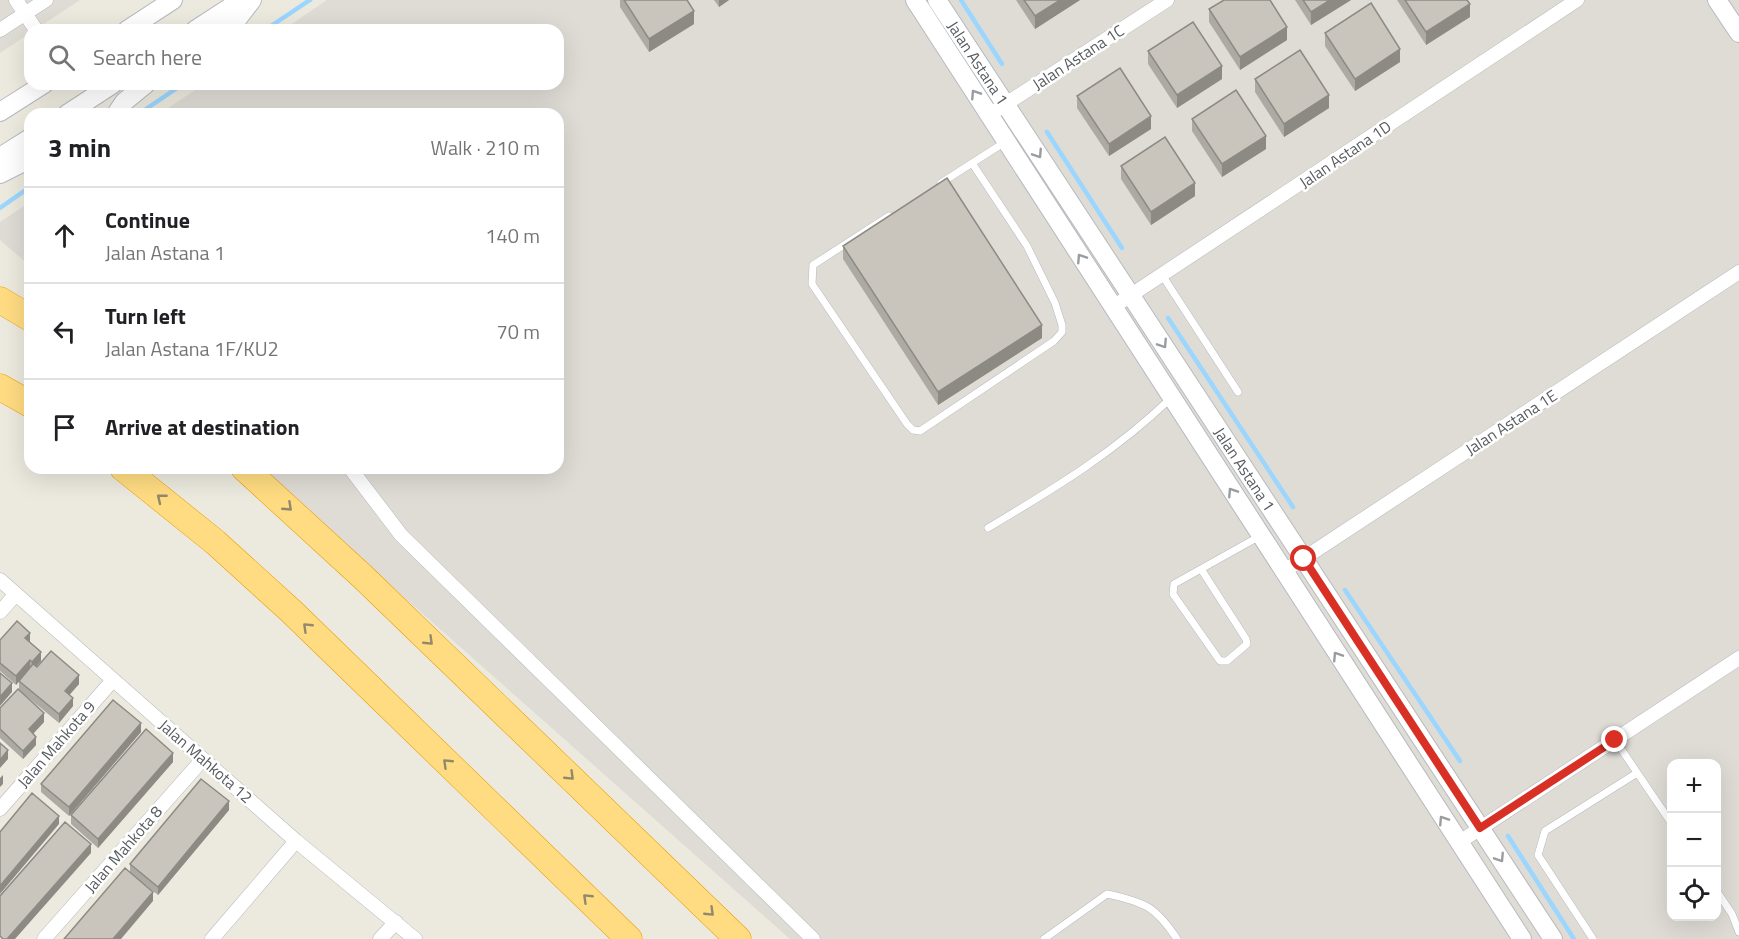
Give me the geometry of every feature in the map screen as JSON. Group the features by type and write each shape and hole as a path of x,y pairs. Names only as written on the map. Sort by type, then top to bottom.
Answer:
{"highway":[{"path":"0,300 24,314"},
{"path":"0,387 24,401"},
{"path":"131,474 215,542 291,611 629,939"},
{"path":"251,474 363,577 738,939"}],"street":[{"path":"16,0 32,24"},
{"path":"0,30 46,0"},
{"path":"136,24 173,0"},
{"path":"204,24 241,0"},
{"path":"232,24 252,0"},
{"name":"Jalan Astana 1","path":"915,0 1522,939"},
{"name":"Jalan Astana 1","path":"937,0 1553,939"},
{"name":"Jalan Astana 1C","path":"989,115 1167,0"},
{"name":"Jalan Astana 1D","path":"1113,307 1577,0"},
{"path":"1717,0 1739,33"},
{"path":"0,112 35,90"},
{"path":"76,108 104,90"},
{"path":"120,108 139,90"},
{"path":"0,157 24,142"},
{"path":"0,174 24,162"},
{"name":"Jalan Astana 1E","path":"1283,572 1739,272"},
{"path":"354,474 400,535 813,939"},
{"name":"Jalan Mahkota 12","path":"0,580 296,841 415,939"},
{"path":"0,612 16,594"},
{"path":"1458,843 1739,658"},
{"name":"Jalan Mahkota 9","path":"0,809 113,680"},
{"name":"Jalan Mahkota 8","path":"44,939 203,759"},
{"path":"212,939 296,841"},
{"path":"380,939 396,922"}],"lane":[{"path":"932,189 1006,141"},
{"path":"893,214 813,265 812,284 907,423 913,430 920,431 1054,342 1062,332 1061,318 1028,246 972,163"},
{"path":"1162,275 1238,392"},
{"path":"988,528 1086,469 1129,437 1171,398"},
{"path":"1201,569 1246,639 1247,644 1227,661 1221,661 1173,594 1174,584 1260,536"},
{"path":"1615,740 1667,818"},
{"path":"1593,939 1538,855 1545,831 1637,773"},
{"path":"1044,939 1107,894 1135,900 1161,915 1177,939"},
{"path":"1721,898 1732,914 1739,932"}],"shaded area":[{"path":"0,0 80,0 44,24 24,24 24,37 0,53"},
{"path":"327,0 1739,0 1739,939 790,939 265,474 564,474 564,108 168,108 195,90 564,90 564,24 292,24"},
{"path":"24,206 24,261 0,240 0,222"}],"building":[{"path":"624,0 687,0 694,11 649,39"},
{"path":"1024,0 1060,0 1035,16"},
{"path":"1224,0 1270,0 1287,27 1240,57 1209,9"},
{"path":"1303,0 1330,0 1311,12"},
{"path":"1405,0 1467,0 1470,4 1426,32"},
{"path":"1371,3 1400,49 1355,79 1325,33"},
{"path":"1193,22 1222,66 1177,95 1148,51"},
{"path":"1300,50 1329,95 1284,124 1255,79"},
{"path":"1120,68 1151,116 1109,144 1077,96"},
{"path":"1236,90 1266,136 1222,164 1192,119"},
{"path":"1165,137 1195,183 1151,212 1121,166"},
{"path":"947,178 1042,325 938,392 843,246"},
{"path":"17,621 30,633 25,638 41,652 32,662 30,660 16,676 0,663 0,640"},
{"path":"51,651 79,675 65,691 73,698 59,714 19,681 33,664 37,667"},
{"path":"0,673 12,683 0,697"},
{"path":"18,689 44,713 29,729 36,737 23,751 0,729 0,708"},
{"path":"113,700 141,723 69,807 41,784"},
{"path":"146,729 173,753 98,839 71,815"},
{"path":"0,743 8,750 0,760"},
{"path":"201,779 229,801 158,887 130,864"},
{"path":"32,793 59,816 0,886 0,832"},
{"path":"65,822 91,844 7,939 3,939 0,936 0,896"},
{"path":"125,868 153,892 113,939 64,939"}],"waterway":[{"path":"274,24 310,0"},
{"path":"961,0 1002,64"},
{"path":"147,108 174,90"},
{"path":"1047,132 1122,248"},
{"path":"0,208 24,191"},
{"path":"1168,318 1293,507"},
{"path":"1345,590 1460,761"},
{"path":"1508,836 1574,939"}],"route":[{"path":"1304,559 1480,828 1615,740"}]}
